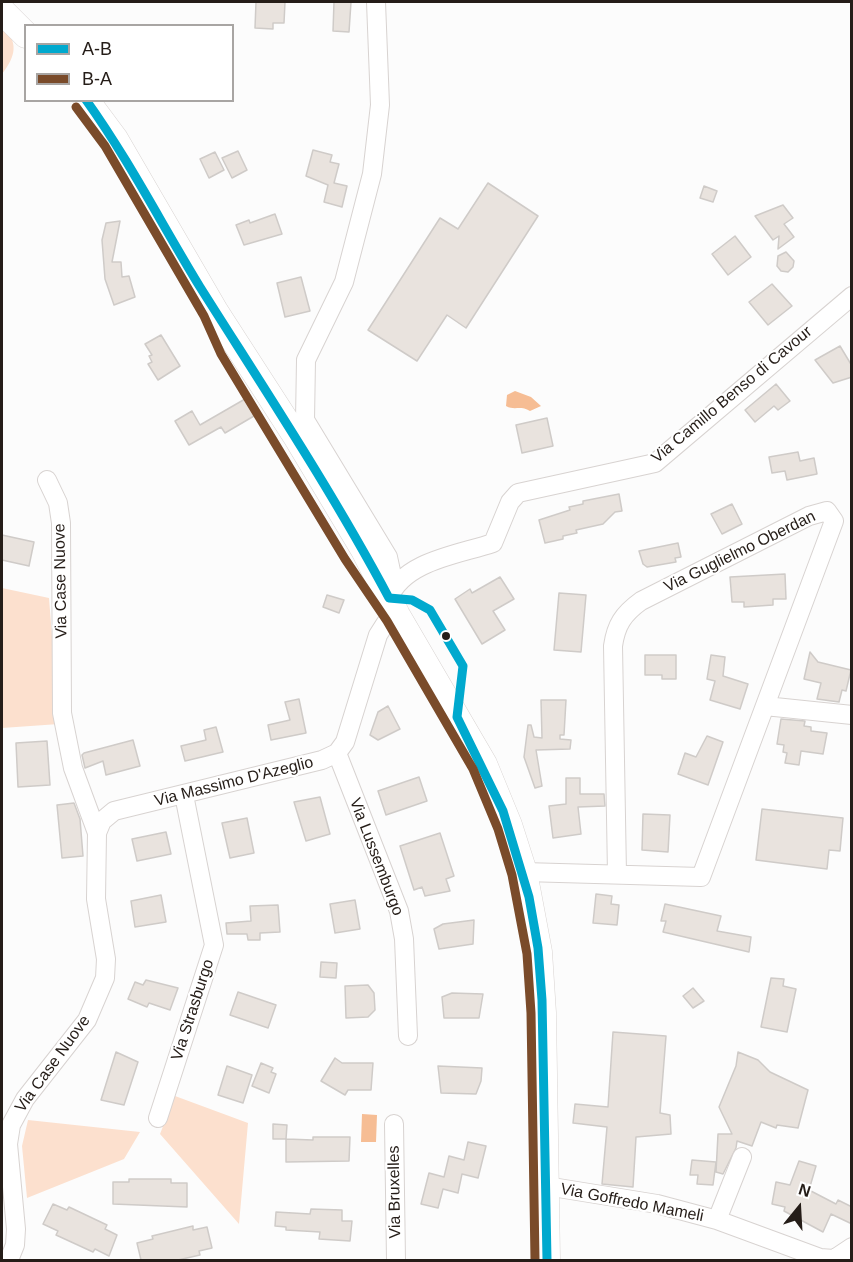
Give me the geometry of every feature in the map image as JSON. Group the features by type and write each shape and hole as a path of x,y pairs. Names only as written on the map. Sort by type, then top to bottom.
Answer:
{"main road":[{"path":"2,12 24,33"},
{"path":"87,102 115,139 215,311 301,429 390,598 484,764 509,825 524,872 539,962 547,1260"},
{"path":"215,311 231,348 355,554 390,598"}],"street":[{"path":"376,2 380,105 372,174 344,282 306,360 301,429 388,556 390,598 385,624 378,635"},
{"name":"Via Camillo Benso di Cavour","path":"423,566 493,543 510,502 518,493 655,463 852,296"},
{"name":"Via Case Nuove","path":"9,1260 15,1245 16,1228 8,1144 11,1125 25,1098 87,1020 105,978 104,938 96,899 96,833 73,768 62,713 61,522 58,503 47,480"},
{"name":"Via Guglielmo Oberdan","path":"524,872 701,877 834,521 827,511 809,516 640,601 628,610 616,626 614,646 617,874"},
{"path":"388,556 408,564 423,566"},
{"path":"337,753 345,742 378,635 382,606 390,598 403,576 423,566"},
{"path":"765,706 852,715"},
{"name":"Via Massimo D'Azeglio","path":"96,833 102,821 114,811 322,760 337,753"},
{"name":"Via Lussemburgo","path":"337,753 399,911 404,939 408,1036"},
{"name":"Via Strasburgo","path":"158,1118 214,945 184,795"},
{"name":"Via Bruxelles","path":"394,1124 396,1260"},
{"path":"717,1220 742,1157"},
{"name":"Via Goffredo Mameli","path":"546,1186 657,1204 717,1220 820,1258 834,1259 852,1247"}],"shaded area":[{"path":"2,26 11,38 14,49 2,74"},
{"path":"515,391 531,397 541,406 530,411 506,406 507,395"},
{"path":"2,588 49,598 59,724 2,728"},
{"path":"175,1096 248,1123 239,1224 160,1134"},
{"path":"362,1114 377,1115 376,1142 361,1142"},
{"path":"28,1120 140,1132 124,1159 27,1198 22,1146"}],"building":[{"path":"256,2 285,2 284,23 273,23 273,29 255,28"},
{"path":"334,2 351,2 349,32 333,31"},
{"path":"313,150 332,155 330,162 339,164 334,183 347,186 342,207 324,202 328,185 306,176"},
{"path":"238,151 247,170 232,178 222,158"},
{"path":"215,152 224,170 209,178 200,159"},
{"path":"488,183 538,216 466,328 447,315 417,361 368,330 440,218 458,229"},
{"path":"704,186 717,191 713,202 700,198"},
{"path":"783,205 793,218 784,224 794,237 778,249 779,236 773,240 755,216"},
{"path":"275,214 282,234 244,245 236,225 249,220 250,223"},
{"path":"120,221 112,262 121,262 122,277 129,276 135,297 114,305 105,279 102,240 106,223"},
{"path":"735,236 751,257 728,275 712,254"},
{"path":"786,252 794,261 793,267 788,272 781,271 777,266 778,256"},
{"path":"301,277 310,311 285,317 277,283"},
{"path":"772,284 792,306 768,325 749,302"},
{"path":"161,335 180,366 158,380 148,364 152,362 149,356 152,355 145,344"},
{"path":"840,346 852,366 852,377 833,383 815,360"},
{"path":"776,384 790,401 778,410 774,406 755,422 745,410"},
{"path":"245,399 254,416 225,433 221,427 189,445 175,421 192,411 200,425"},
{"path":"547,418 553,446 522,453 516,425"},
{"path":"798,452 800,461 814,458 817,474 787,480 785,471 772,473 769,457"},
{"path":"619,494 622,511 615,512 603,524 576,530 577,533 563,536 563,539 545,543 539,520 570,510 569,507 583,504 583,501"},
{"path":"732,504 742,524 722,534 711,514"},
{"path":"2,535 34,542 29,566 2,560"},
{"path":"678,543 681,557 675,558 676,562 647,567 643,564 639,551"},
{"path":"785,574 786,599 773,599 773,605 744,607 744,602 732,602 730,577"},
{"path":"500,577 514,599 493,611 505,630 482,644 455,599 470,589 472,593"},
{"path":"559,593 586,595 581,652 554,650"},
{"path":"327,595 344,600 339,613 323,607"},
{"path":"810,652 818,662 851,670 846,691 842,690 839,702 817,699 821,683 804,679"},
{"path":"645,655 676,655 676,679 662,679 662,675 645,675"},
{"path":"711,655 725,657 723,676 748,684 740,709 710,700 715,681 707,679"},
{"path":"299,699 306,733 271,740 268,725 290,720 285,702"},
{"path":"541,700 566,700 564,735 560,735 560,739 571,740 570,749 536,750 542,786 535,788 524,757 528,725 531,725 534,737 542,738"},
{"path":"388,706 400,729 378,740 370,735 378,712"},
{"path":"781,719 805,721 804,726 811,727 811,731 827,733 823,754 801,751 799,765 785,763 787,753 783,752 784,745 777,744"},
{"path":"216,727 223,752 185,761 181,746 206,740 204,730"},
{"path":"707,736 723,742 708,785 678,774 685,753 696,757"},
{"path":"133,740 140,766 106,775 103,761 85,768 82,755 84,753"},
{"path":"47,741 50,785 18,787 16,743"},
{"path":"419,777 427,801 386,815 378,791"},
{"path":"566,778 580,778 580,794 604,794 605,806 578,807 581,834 553,838 549,806 566,804"},
{"path":"320,797 330,834 306,841 294,802"},
{"path":"74,803 80,819 83,856 62,858 57,805"},
{"path":"762,809 843,818 840,851 829,850 827,869 756,860"},
{"path":"643,814 670,815 668,852 642,850"},
{"path":"247,818 254,853 230,858 222,823"},
{"path":"166,832 171,854 137,861 132,839"},
{"path":"440,833 454,876 446,879 450,891 425,896 422,887 414,890 400,846"},
{"path":"596,894 612,896 611,904 619,905 617,925 593,923"},
{"path":"161,895 166,922 135,927 131,901"},
{"path":"355,900 360,929 335,933 330,904"},
{"path":"665,904 721,916 717,931 751,937 749,952 663,932 666,921 661,921"},
{"path":"278,905 280,932 260,933 260,940 248,940 247,934 227,934 226,923 251,921 250,906"},
{"path":"474,920 473,944 439,949 434,929 443,924"},
{"path":"321,962 337,963 336,978 320,977"},
{"path":"771,978 784,979 783,986 796,989 787,1032 761,1027"},
{"path":"146,980 178,988 170,1010 149,1003 147,1007 128,999 135,982 143,985"},
{"path":"368,985 374,993 375,1010 368,1017 346,1018 345,986"},
{"path":"693,988 704,1001 693,1008 683,996"},
{"path":"238,992 276,1005 268,1028 230,1015"},
{"path":"452,993 483,994 479,1018 444,1018 442,997"},
{"path":"613,1032 666,1036 660,1113 670,1115 671,1134 636,1137 633,1187 602,1184 607,1127 573,1123 575,1104 608,1107"},
{"path":"116,1052 138,1062 124,1105 101,1100"},
{"path":"738,1052 758,1060 770,1072 808,1090 798,1128 777,1125 776,1128 761,1122 752,1146 737,1141 736,1148 723,1174 716,1172 718,1134 732,1134 719,1107 736,1066"},
{"path":"335,1058 342,1063 373,1063 371,1090 348,1090 345,1095 321,1081"},
{"path":"261,1063 273,1068 271,1072 276,1074 269,1093 252,1086"},
{"path":"227,1066 252,1075 243,1103 218,1095"},
{"path":"438,1066 482,1068 481,1081 476,1094 441,1093"},
{"path":"273,1124 287,1125 286,1139 273,1139"},
{"path":"313,1137 350,1137 349,1161 286,1162 286,1139 313,1140"},
{"path":"468,1142 486,1146 478,1178 462,1174 458,1193 443,1189 438,1208 421,1204 429,1173 444,1177 449,1156 464,1160"},
{"path":"692,1160 716,1162 713,1185 697,1184 698,1175 690,1175"},
{"path":"799,1161 816,1166 809,1190 836,1204 838,1200 852,1207 852,1224 831,1214 823,1232 784,1211 785,1207 772,1204 776,1182 790,1185"},
{"path":"129,1179 171,1179 171,1183 187,1183 187,1207 113,1204 113,1182 129,1182"},
{"path":"53,1204 67,1210 69,1207 107,1225 105,1229 117,1235 109,1256 95,1249 93,1252 56,1235 58,1231 43,1224"},
{"path":"311,1209 342,1210 342,1221 352,1221 350,1241 319,1239 320,1232 286,1230 286,1227 275,1226 276,1212 310,1214"},
{"path":"193,1226 193,1230 207,1227 212,1248 199,1251 200,1255 178,1260 141,1260 137,1243 153,1239 152,1236"}],"transit line":[{"name":"A-B","path":"87,102 117,146 200,287 321,480 389,598 412,600 430,610 463,666 457,717 503,811 529,897 538,948 542,1000 547,1260"},
{"name":"B-A","path":"76,107 105,146 204,316 221,354 345,559 387,621 473,769 498,829 512,875 527,954 531,1013 535,1260"}]}
